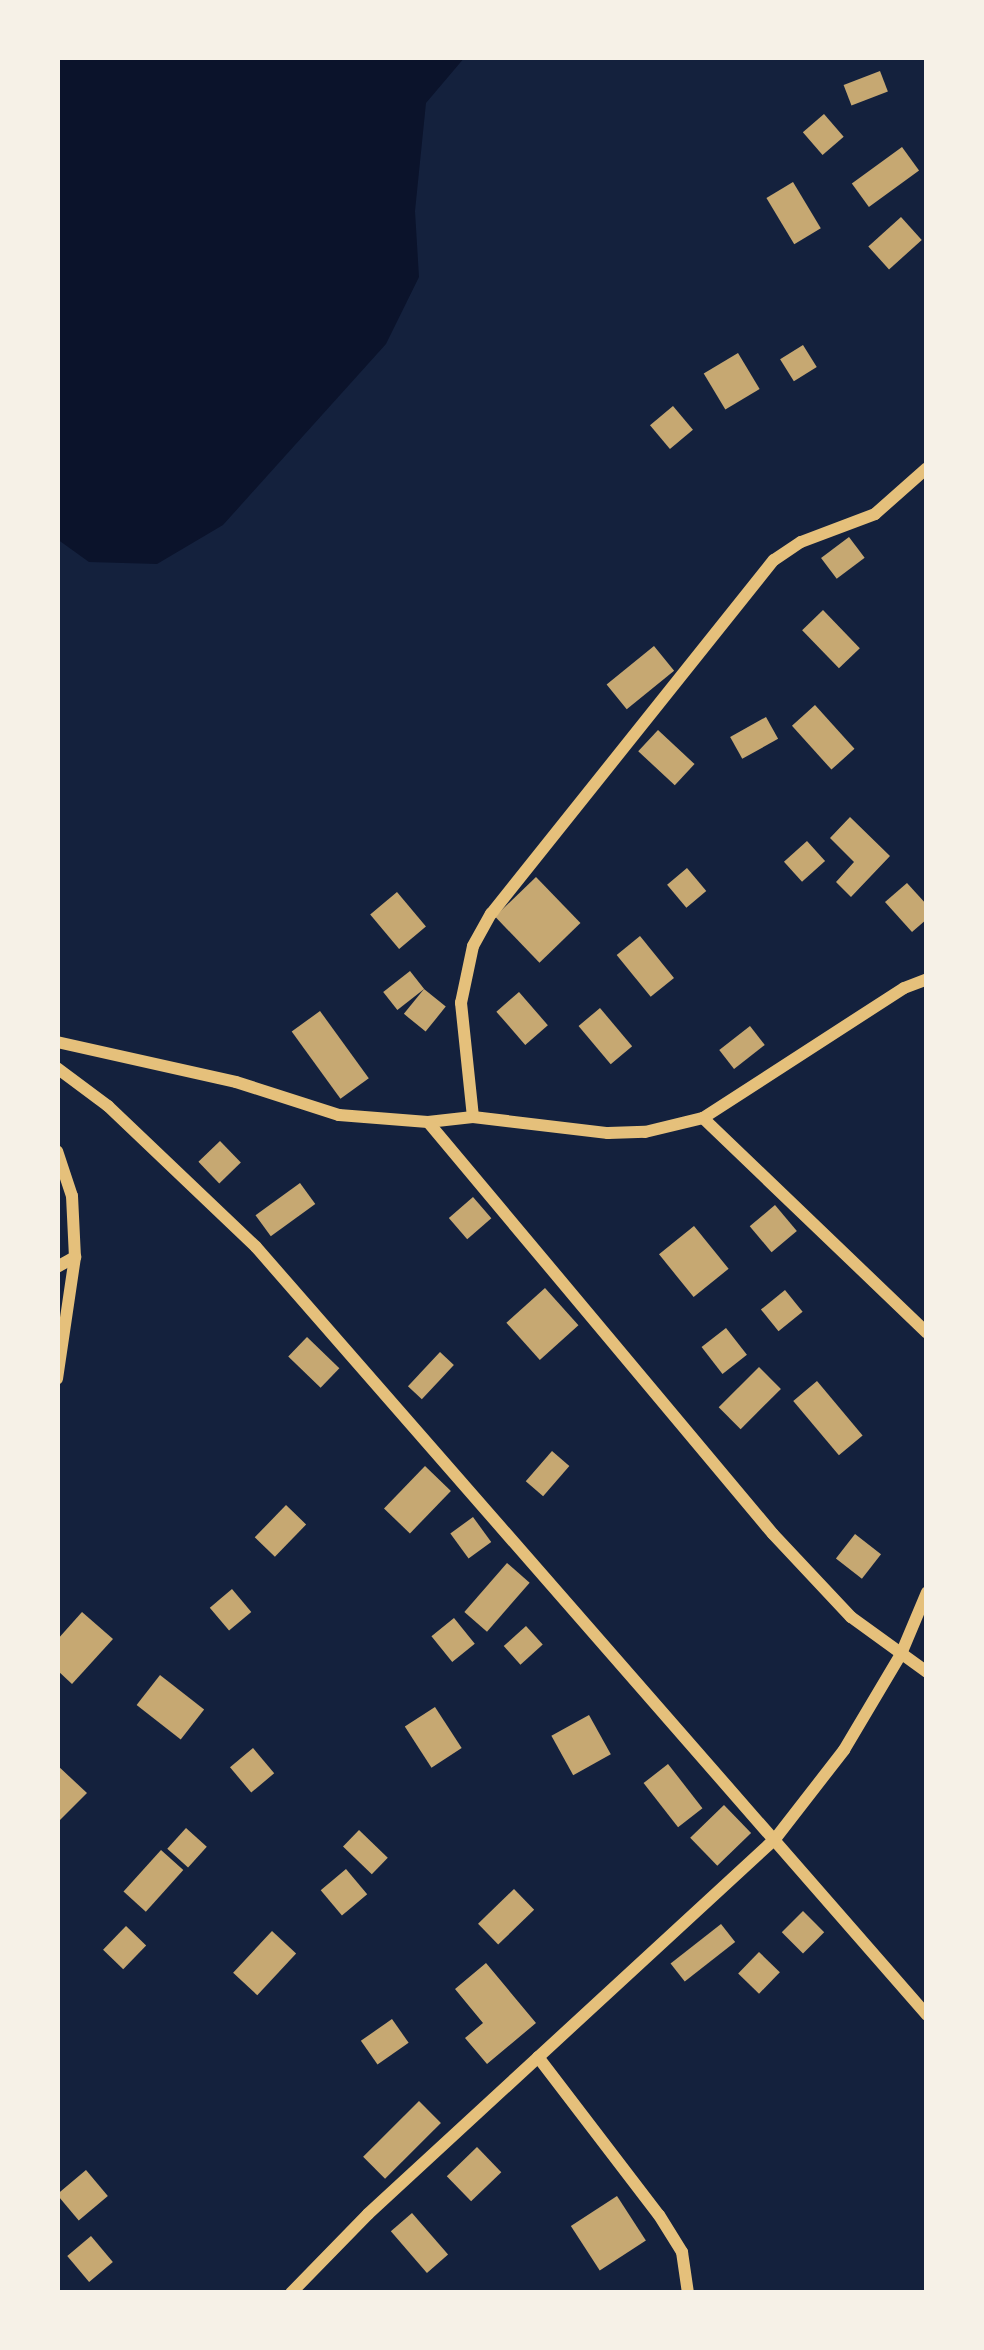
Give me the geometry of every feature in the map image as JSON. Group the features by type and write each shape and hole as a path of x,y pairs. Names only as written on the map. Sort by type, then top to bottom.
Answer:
{"street":[{"path":"473,1117 461,1003 473,946 491,914 774,560 801,542 875,514 927,468"},
{"path":"57,1042 236,1082 339,1115 428,1122 473,1117 608,1133 674,1127 703,1118 927,979"},
{"path":"57,1068 108,1106 256,1247 548,1588 927,2015"},
{"path":"703,1118 927,1333"},
{"path":"428,1122 773,1534 851,1617 927,1672"},
{"path":"57,1151 72,1196 76,1258 57,1378"},
{"path":"57,1267 76,1258"},
{"path":"291,2293 775,1839 844,1750 901,1654 927,1592"},
{"path":"538,2057 659,2215 682,2252 688,2293"}],"water":[{"path":"57,57 465,57 426,103 415,211 419,277 386,344 223,525 157,564 89,562 57,539"}],"building":[{"path":"880,71 888,92 851,106 844,85"},
{"path":"824,114 844,137 823,155 803,132"},
{"path":"902,147 919,170 869,207 852,183"},
{"path":"793,182 821,228 794,244 766,198"},
{"path":"901,217 922,240 889,269 868,246"},
{"path":"803,345 817,367 794,381 780,359"},
{"path":"738,353 760,389 725,410 704,374"},
{"path":"673,406 693,430 670,449 650,425"},
{"path":"849,537 865,558 837,579 821,558"},
{"path":"823,610 860,648 839,668 802,630"},
{"path":"654,646 674,671 627,709 607,684"},
{"path":"815,705 854,749 831,770 792,726"},
{"path":"766,717 778,739 742,759 730,737"},
{"path":"658,730 695,764 675,785 638,751"},
{"path":"850,817 890,856 851,897 836,882 854,862 830,838"},
{"path":"807,841 825,861 802,882 784,862"},
{"path":"687,868 706,891 686,908 667,885"},
{"path":"536,877 580,923 539,963 495,917"},
{"path":"907,883 927,905 927,919 912,932 885,902"},
{"path":"397,892 426,926 399,949 370,914"},
{"path":"640,936 674,978 651,997 617,955"},
{"path":"410,971 424,989 397,1010 383,992"},
{"path":"424,989 446,1007 426,1031 404,1014"},
{"path":"519,992 548,1025 525,1045 496,1012"},
{"path":"600,1008 632,1046 611,1064 579,1026"},
{"path":"320,1011 369,1078 340,1099 292,1032"},
{"path":"750,1026 765,1045 734,1069 719,1050"},
{"path":"220,1141 241,1163 219,1183 198,1162"},
{"path":"300,1183 315,1204 271,1236 256,1215"},
{"path":"473,1197 491,1218 467,1239 449,1218"},
{"path":"775,1205 797,1231 772,1252 750,1226"},
{"path":"694,1226 729,1269 694,1297 659,1254"},
{"path":"545,1288 578,1325 540,1360 506,1323"},
{"path":"785,1290 803,1312 779,1331 761,1310"},
{"path":"726,1328 747,1355 723,1374 702,1347"},
{"path":"307,1337 339,1368 321,1388 288,1356"},
{"path":"440,1352 454,1365 422,1399 408,1386"},
{"path":"759,1367 781,1389 741,1429 719,1407"},
{"path":"817,1381 863,1435 839,1455 793,1401"},
{"path":"552,1451 569,1466 543,1496 526,1481"},
{"path":"425,1466 451,1491 410,1533 384,1508"},
{"path":"286,1505 306,1524 275,1557 255,1537"},
{"path":"473,1517 491,1542 469,1559 450,1533"},
{"path":"855,1534 881,1554 862,1579 836,1558"},
{"path":"507,1563 530,1583 487,1632 464,1612"},
{"path":"232,1589 251,1612 229,1631 210,1608"},
{"path":"82,1612 113,1639 72,1684 57,1670 57,1640"},
{"path":"454,1618 475,1644 452,1662 431,1636"},
{"path":"526,1626 543,1645 520,1665 504,1646"},
{"path":"160,1675 204,1709 181,1739 137,1705"},
{"path":"435,1707 462,1748 431,1768 405,1727"},
{"path":"589,1715 611,1754 573,1775 551,1736"},
{"path":"253,1748 274,1773 251,1793 230,1767"},
{"path":"668,1764 702,1808 678,1827 644,1783"},
{"path":"57,1765 87,1793 57,1823"},
{"path":"724,1805 751,1833 717,1866 690,1838"},
{"path":"186,1828 207,1847 188,1868 167,1849"},
{"path":"359,1830 388,1858 372,1874 343,1847"},
{"path":"161,1850 183,1870 146,1912 124,1892"},
{"path":"346,1869 367,1894 342,1915 321,1890"},
{"path":"514,1889 534,1910 498,1945 478,1924"},
{"path":"803,1911 824,1932 803,1953 782,1932"},
{"path":"721,1924 735,1942 685,1982 671,1963"},
{"path":"126,1926 146,1945 123,1969 103,1950"},
{"path":"272,1931 296,1954 257,1995 233,1973"},
{"path":"759,1952 780,1972 759,1994 738,1974"},
{"path":"486,1963 536,2023 487,2064 465,2038 483,2023 455,1989"},
{"path":"392,2019 409,2043 378,2065 361,2041"},
{"path":"419,2101 441,2123 385,2179 363,2157"},
{"path":"477,2147 501,2172 471,2201 447,2176"},
{"path":"86,2170 108,2196 79,2220 57,2194"},
{"path":"617,2196 646,2240 600,2270 571,2226"},
{"path":"412,2213 448,2255 427,2273 391,2231"},
{"path":"91,2236 113,2262 89,2282 67,2256"}]}
